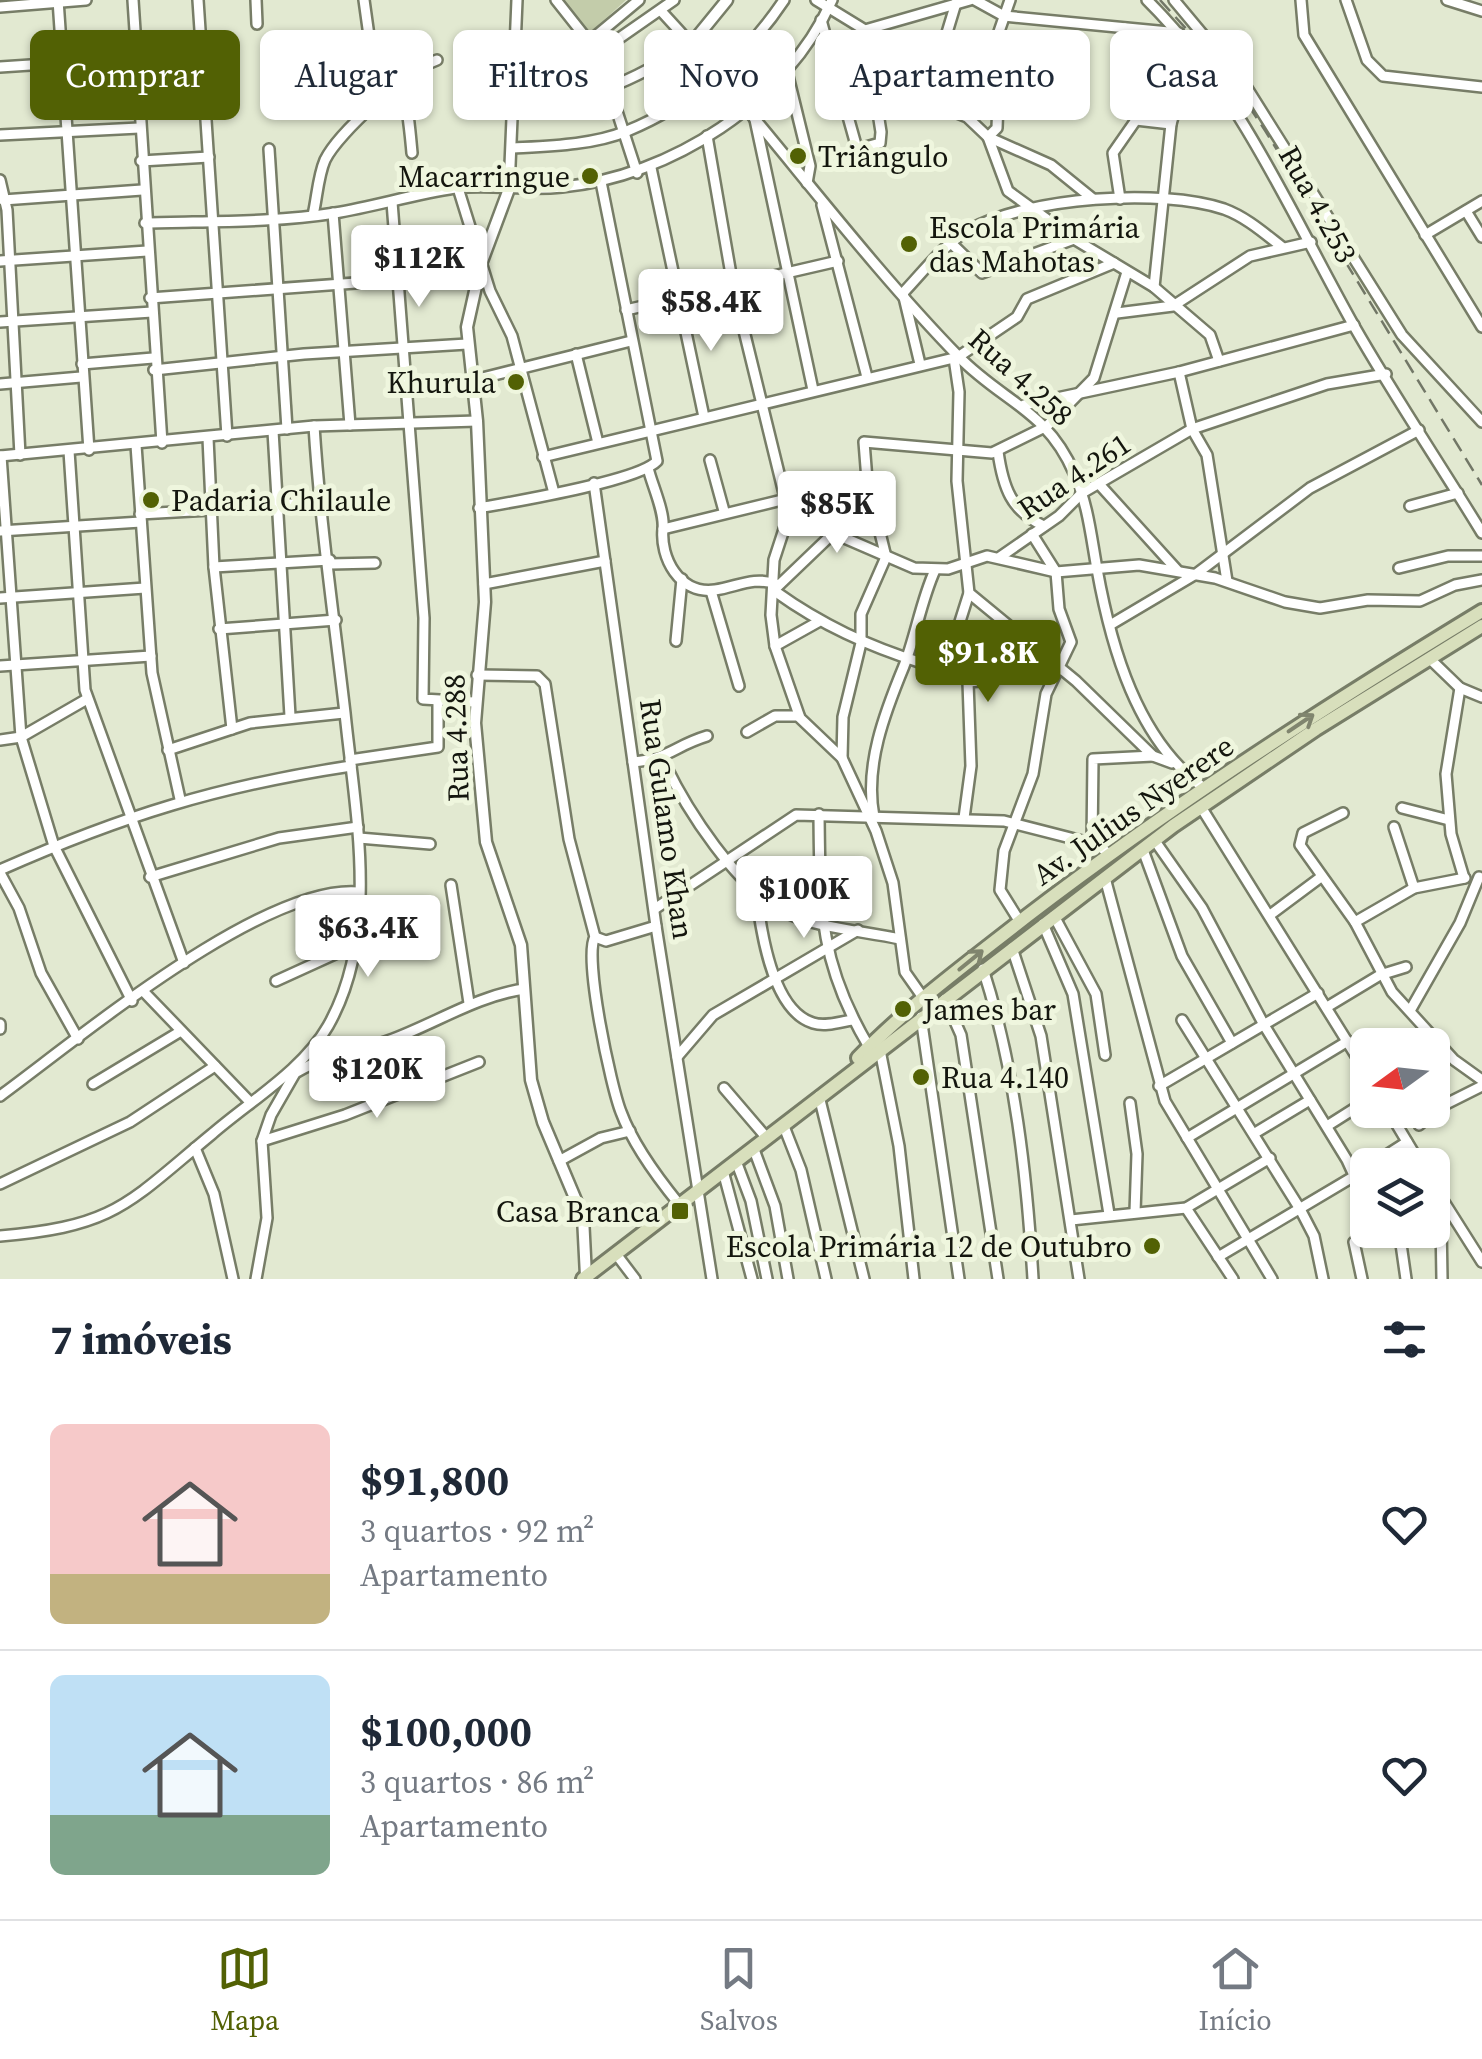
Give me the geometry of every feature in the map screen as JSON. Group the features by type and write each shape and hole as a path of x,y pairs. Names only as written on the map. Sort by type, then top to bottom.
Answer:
{"main road":[{"name":"Av. Julius Nyerere","path":"590,1276 836,1082 924,999 1110,855 1328,704 1482,612"},
{"name":"Av. Julius Nyerere","path":"874,1049 1201,807 1482,626"}],"street":[{"path":"0,7 86,0"},
{"path":"133,0 135,30"},
{"path":"198,0 200,30"},
{"path":"256,0 257,24"},
{"path":"364,0 368,30"},
{"path":"516,30 517,0"},
{"path":"556,0 582,30"},
{"path":"603,30 639,0"},
{"path":"624,36 674,0"},
{"path":"703,30 727,0"},
{"path":"764,30 784,0"},
{"path":"816,0 830,4 865,30 973,0 1004,16 1147,30"},
{"path":"988,138 998,128 1000,74 993,52 1010,0"},
{"name":"Rua 4.253","path":"1147,0 1176,30"},
{"path":"1174,0 1245,84 1402,335 1482,422"},
{"path":"1301,0 1304,35 1482,327"},
{"path":"1346,0 1367,60 1383,76 1482,87"},
{"path":"1448,0 1482,11"},
{"path":"58,2 60,30"},
{"path":"948,30 956,3"},
{"path":"795,56 830,4"},
{"name":"Rua 4.258","path":"662,12 679,30"},
{"path":"821,20 824,30"},
{"path":"433,62 437,60"},
{"path":"0,67 30,65"},
{"path":"795,105 810,166 807,183"},
{"path":"65,120 89,450"},
{"path":"139,120 162,442"},
{"path":"207,120 219,365 227,436"},
{"path":"314,215 324,161 359,120"},
{"path":"407,120 412,153"},
{"path":"513,120 508,189 480,269 504,312 554,493"},
{"path":"621,120 637,173"},
{"path":"513,148 625,132 645,120"},
{"path":"145,224 333,213 461,188 508,189 600,182 651,168 734,120"},
{"path":"752,120 813,390"},
{"name":"Rua 4.258","path":"758,120 956,357 1024,405 1062,446 1082,494 1110,625 1135,698 1175,764 1204,788"},
{"path":"849,120 856,145 874,146 880,143 879,120"},
{"path":"970,120 988,138 1050,165 1093,199"},
{"path":"1120,199 1112,153 1136,120 1170,124"},
{"path":"1154,287 1171,120"},
{"name":"Rua 4.253","path":"1240,120 1312,242 1354,326 1482,533"},
{"path":"0,135 139,128"},
{"path":"708,136 733,286 760,403 792,515 774,560 776,588 771,615 775,646 799,716 842,758 872,817 893,883 905,972 924,999"},
{"path":"988,138 1008,191 1074,239 1154,287 1210,335 1219,362"},
{"path":"269,149 287,429"},
{"path":"140,160 209,157"},
{"path":"651,168 704,417"},
{"path":"0,180 14,321 20,455"},
{"path":"479,508 594,483 648,468 657,460 600,182"},
{"name":"Rua 4.288","path":"461,188 480,269 467,344 477,421 484,584 474,702 486,842 517,929 534,1090 583,1217 590,1276"},
{"path":"2,200 142,190"},
{"path":"820,199 867,377"},
{"path":"920,364 903,293 952,244 983,223 1032,206 1120,199 1221,208 1282,246"},
{"path":"1426,235 1482,201"},
{"path":"392,202 424,618 422,686 425,701 474,702"},
{"path":"1466,211 1482,237"},
{"path":"333,213 350,424"},
{"path":"952,244 982,273 1074,239"},
{"path":"1116,313 1172,306 1250,256 1312,242"},
{"path":"5,260 147,251"},
{"path":"626,310 838,262"},
{"path":"544,458 956,357 1017,317 1028,299 1114,264"},
{"path":"150,298 480,269"},
{"path":"842,758 846,695 861,643 861,614 886,558 870,496 865,441 900,449 956,447 998,452 1046,426 1083,394 1100,366 1127,272"},
{"path":"0,322 152,312"},
{"path":"1024,405 1178,372 1354,326"},
{"path":"470,381 631,341"},
{"path":"154,370 280,356 467,344"},
{"path":"576,354 598,443"},
{"path":"956,357 960,392 956,447 968,593 951,650 953,665 968,682 971,766 964,818"},
{"path":"82,364 154,358"},
{"path":"1178,372 1192,429 1207,455 1227,581"},
{"name":"Rua 4.261","path":"792,515 914,568 935,570 982,556 1000,557 1082,494 1192,429 1327,384 1386,374"},
{"path":"0,384 81,377"},
{"path":"132,1001 54,846 21,737 12,598 3,531 1,456 314,426 477,421"},
{"path":"256,1279 268,1202 262,1141 270,1114 334,1014 349,976 358,892 358,826 314,426"},
{"path":"1110,625 1196,574 1310,488 1420,430"},
{"path":"273,431 290,716"},
{"path":"208,438 214,566 232,728"},
{"path":"136,445 150,656 180,799"},
{"path":"69,451 87,699 184,964"},
{"path":"998,452 1014,504 1022,516 1044,526"},
{"path":"710,460 724,511"},
{"path":"648,468 663,530 661,547 682,580 710,591 755,580 776,588 818,622 861,643 927,663 951,650"},
{"name":"Rua Gulamo Khan","path":"594,483 656,926 712,1279"},
{"path":"1099,484 1178,570"},
{"path":"1410,506 1458,493"},
{"path":"776,588 870,496"},
{"path":"663,530 724,511 786,498"},
{"path":"3,531 140,518 210,506 322,502"},
{"path":"1020,922 1000,890 1007,838 1017,824 1036,762 1044,702 1071,642 1059,609 1056,572 1032,534"},
{"path":"1399,568 1448,556 1482,556"},
{"path":"1000,557 1056,572 1139,565 1178,570 1227,581 1284,602 1330,608 1368,600 1420,601 1455,585 1482,580"},
{"path":"484,584 606,560"},
{"path":"214,566 375,563"},
{"path":"872,817 882,714 935,570"},
{"path":"676,642 682,580"},
{"path":"0,598 146,588"},
{"path":"710,591 739,686"},
{"path":"968,593 1058,667 1154,756 1175,764"},
{"path":"220,628 336,620"},
{"path":"775,646 818,622"},
{"path":"968,682 993,680 1035,650"},
{"path":"0,666 150,656"},
{"path":"1430,659 1460,688 1482,698"},
{"path":"477,675 537,676 545,684 569,839 595,937 591,945 614,1090 630,1131 679,1204"},
{"path":"1460,688 1446,774 1449,820 1464,878"},
{"path":"0,740 21,737 87,699"},
{"path":"78,1039 41,973 0,871 54,846 180,799 438,747 438,702"},
{"path":"168,750 232,728 290,716 344,713"},
{"path":"747,732 775,716 799,716"},
{"path":"634,762 663,760 680,744 707,736"},
{"path":"1092,843 1093,759 1154,756"},
{"path":"663,760 698,822 756,890 786,913 900,939"},
{"path":"1201,807 1350,1044"},
{"path":"1402,808 1449,820"},
{"path":"1343,813 1318,823 1299,839 1354,922 1380,974 1454,1060 1482,1083 1450,1101"},
{"path":"819,814 825,950 852,1020 874,1049 899,1146 914,1279"},
{"path":"656,908 789,817 819,814 964,818 1017,824 1092,843 1110,855"},
{"path":"150,877 279,838 358,826"},
{"path":"1394,827 1414,888"},
{"path":"358,838 430,844"},
{"path":"1149,845 1202,908 1264,1025 1350,1169"},
{"path":"1149,845 1182,956 1232,1043"},
{"path":"1354,922 1414,888 1480,876"},
{"path":"1411,1009 1460,922 1480,876"},
{"path":"1270,914 1321,877"},
{"path":"1104,878 1159,1086 1272,1279"},
{"path":"451,884 470,1004"},
{"path":"756,890 776,981 796,1012 810,1022 852,1020"},
{"path":"0,901 11,892"},
{"path":"0,1096 184,964 277,909 334,892 358,892"},
{"path":"1049,920 1096,994 1105,1055"},
{"path":"1049,920 1072,994 1109,1214"},
{"path":"595,937 606,941 656,926"},
{"path":"677,1057 709,1018 858,930"},
{"path":"276,981 354,945"},
{"path":"1012,948 1042,1036 1079,1279"},
{"path":"1327,1007 1380,974 1406,967"},
{"path":"983,970 998,1021 1018,1126 1033,1279"},
{"path":"0,1236 95,1221 139,1197 250,1102 298,1068 524,988"},
{"path":"144,992 250,1102"},
{"path":"1159,1086 1318,993"},
{"path":"945,999 961,1035 998,1279"},
{"path":"921,1017 960,1279"},
{"path":"1182,1020 1300,1209 1314,1236 1324,1279"},
{"path":"93,1084 181,1031"},
{"path":"1187,1138 1348,1041"},
{"path":"262,1141 345,1115 479,1062"},
{"path":"0,1184 130,1122 215,1066"},
{"path":"724,1088 766,1136"},
{"path":"818,1096 864,1279"},
{"path":"1256,1133 1310,1100"},
{"path":"1130,1104 1136,1154 1135,1212"},
{"path":"1327,1126 1350,1111"},
{"path":"783,1124 801,1170 826,1279"},
{"path":"1399,1128 1411,1148"},
{"path":"559,1161 601,1138 630,1131"},
{"path":"1398,1148 1407,1142"},
{"path":"753,1146 775,1206 788,1279"},
{"path":"195,1148 214,1194 233,1279"},
{"path":"1070,1220 1186,1208 1270,1158"},
{"path":"736,1161 752,1202 767,1279"},
{"path":"723,1171 752,1279"},
{"path":"1218,1257 1350,1178"},
{"path":"1186,1208 1233,1279"},
{"path":"1450,1211 1482,1262"},
{"path":"1450,1221 1456,1220"},
{"path":"1355,1248 1362,1279"},
{"path":"1402,1248 1406,1279"},
{"path":"1439,1248 1442,1279"},
{"path":"616,1254 635,1279"}],"green space":[{"path":"561,0 626,0 593,30 587,30"}],"railway":[{"path":"1160,0 1229,76 1482,485"}],"place":[{"name":"Triângulo","path":"798,156"},
{"name":"Macarringue","path":"590,176"},
{"name":"Escola Primária das Mahotas","path":"909,244"},
{"name":"Khurula","path":"516,382"},
{"name":"Padaria Chilaule","path":"151,500"},
{"name":"James bar","path":"903,1009"},
{"name":"Rua 4.140","path":"921,1077"},
{"name":"Casa Branca","path":"680,1211"},
{"name":"Escola Primária 12 de Outubro","path":"1152,1246"}]}
